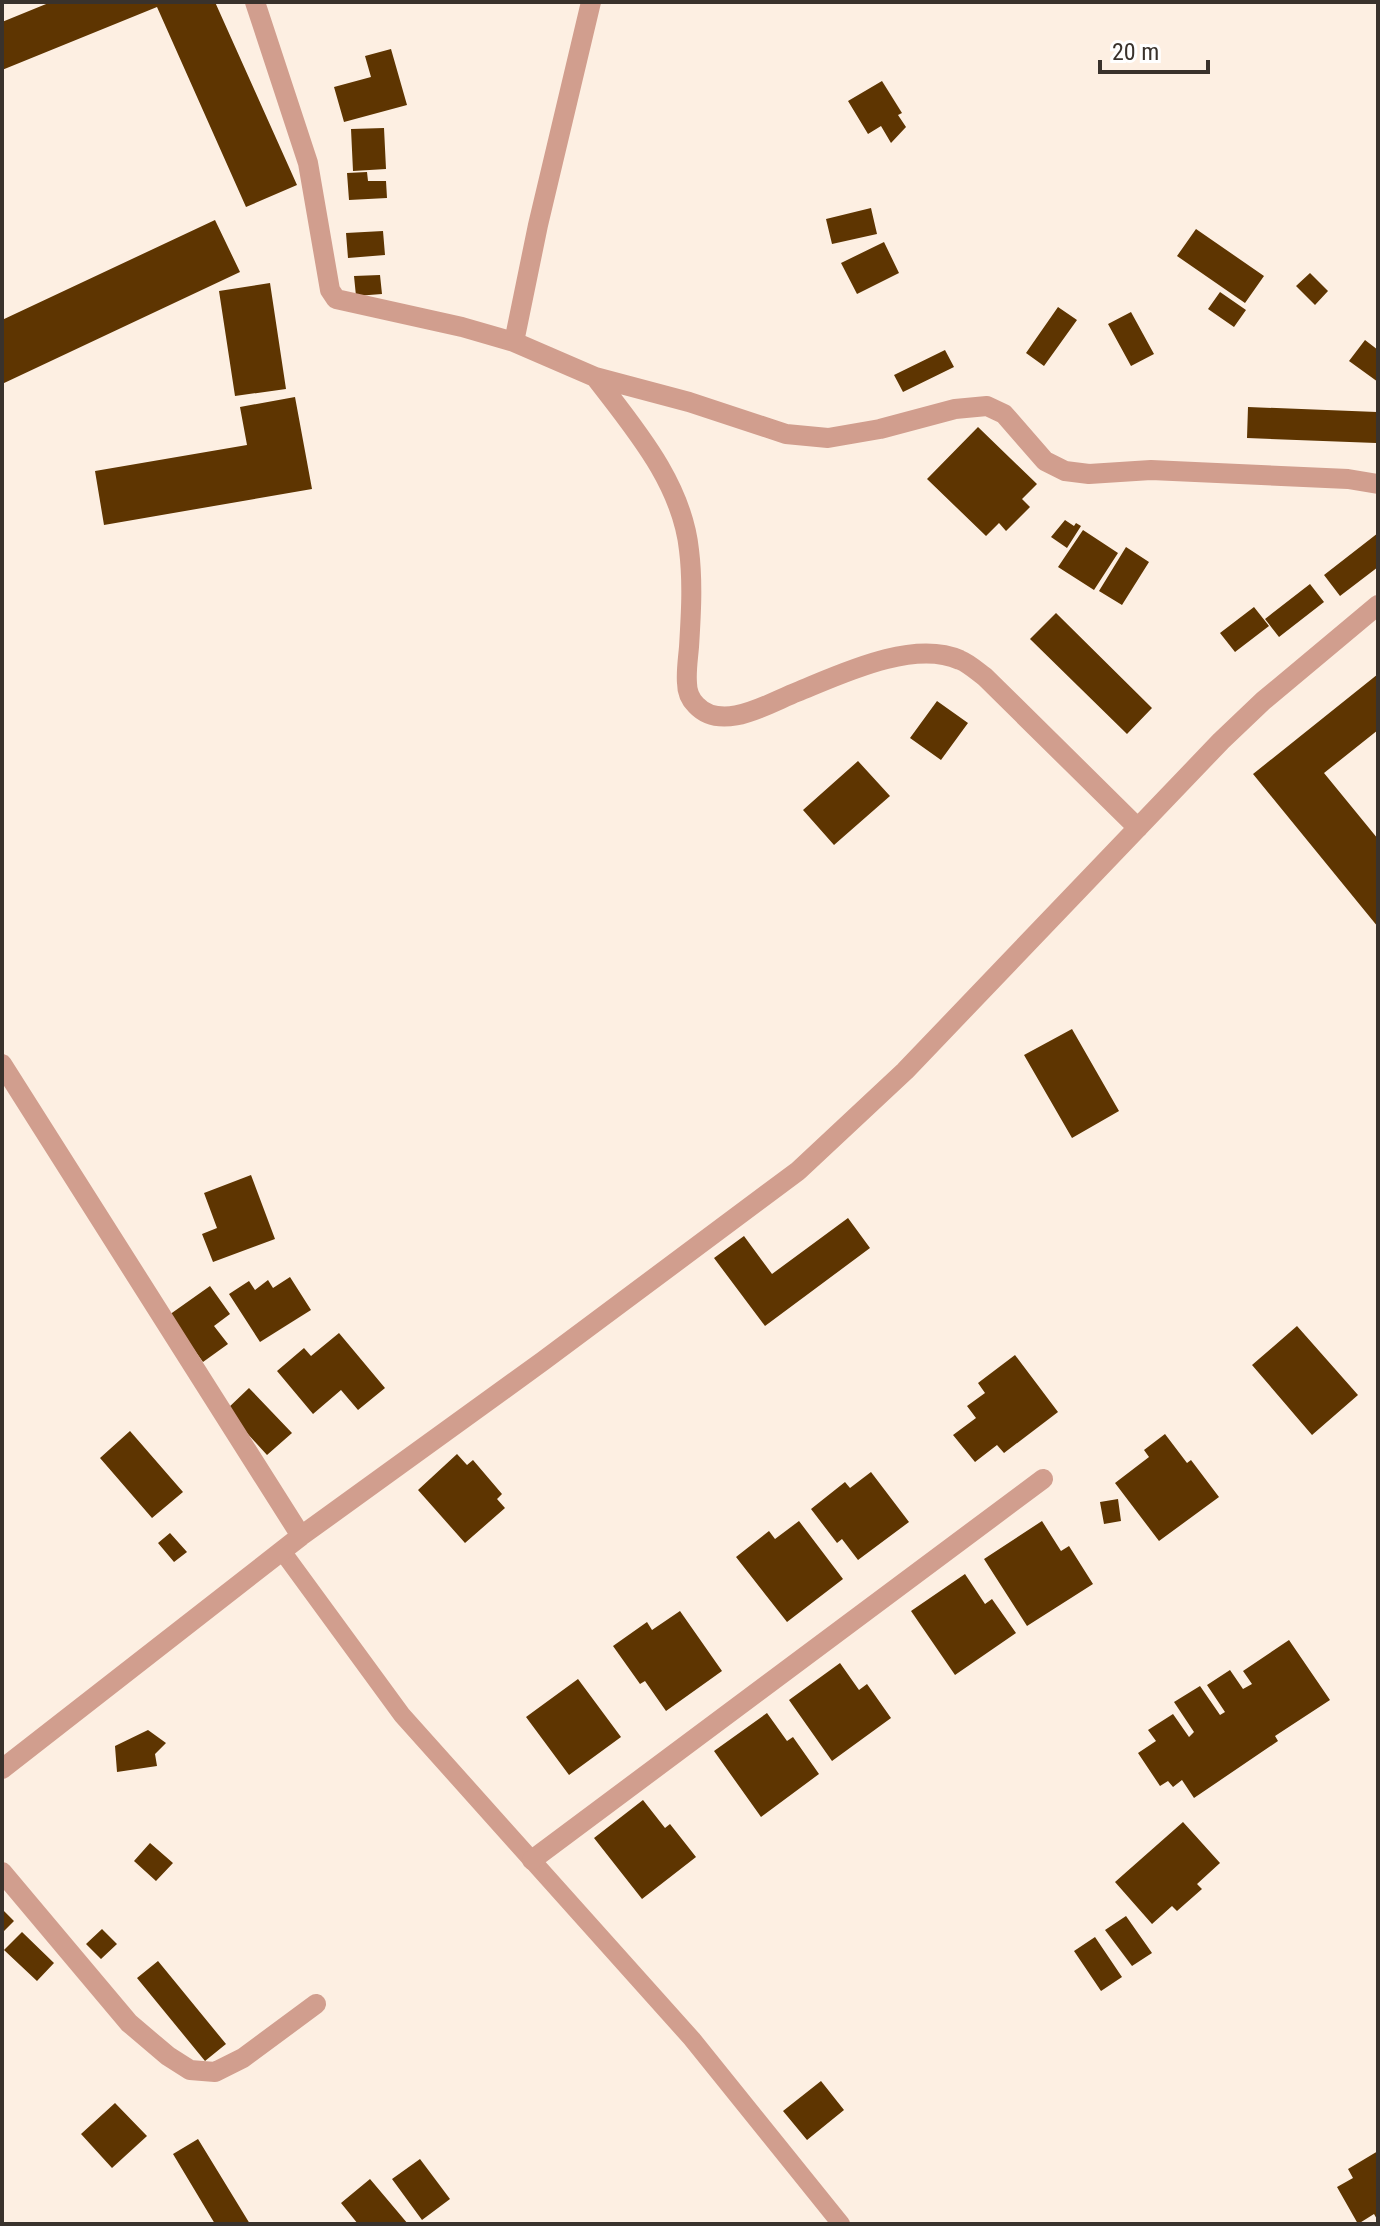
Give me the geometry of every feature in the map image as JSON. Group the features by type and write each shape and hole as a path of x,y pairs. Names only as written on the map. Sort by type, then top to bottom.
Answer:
{"street":[{"path":"255,2 308,163 333,297 514,342 595,377 689,402 786,434 828,438 880,429 955,409 987,406 1004,414 1045,461 1065,471 1089,474 1151,470 1348,479 1378,484"},
{"path":"514,342 538,225 591,2"},
{"path":"595,377 639,434 682,512 691,581 687,684 689,696 702,711 718,717 753,710 835,676 920,652 959,659 985,677 1138,828"},
{"path":"2,1769 301,1536 798,1171 905,1071 1263,701 1378,605"},
{"path":"2,1064 301,1536"},
{"path":"532,1860 1043,1479"},
{"path":"2,1872 129,2023 190,2070 215,2072 243,2058 316,2004"}],"lane":[{"path":"282,1551 402,1715 692,2039 841,2224"}],"building":[{"path":"51,2 215,2 297,185 246,207 157,7 2,70 2,22"},
{"path":"391,49 407,105 344,122 334,87 371,77 365,56"},
{"path":"882,81 902,113 898,115 906,127 891,143 881,126 868,134 848,101"},
{"path":"384,128 386,169 353,171 351,129"},
{"path":"367,172 368,181 386,181 387,198 349,200 347,173"},
{"path":"871,208 877,234 832,244 826,219"},
{"path":"215,220 240,272 2,384 2,320"},
{"path":"1196,229 1264,276 1245,303 1177,256"},
{"path":"383,231 385,255 348,258 346,233"},
{"path":"884,242 899,273 857,294 841,263"},
{"path":"1310,273 1328,291 1315,305 1296,286"},
{"path":"380,275 382,294 356,296 354,276"},
{"path":"270,283 286,389 235,396 219,291"},
{"path":"1220,292 1246,310 1234,327 1208,309"},
{"path":"1058,307 1077,320 1044,366 1026,353"},
{"path":"1131,312 1154,354 1131,366 1108,324"},
{"path":"1365,340 1378,350 1378,382 1349,361"},
{"path":"945,350 954,367 903,392 894,375"},
{"path":"295,397 312,489 104,525 95,471 247,445 240,407"},
{"path":"1248,407 1377,412 1376,443 1247,438"},
{"path":"978,427 1037,484 1022,499 1030,507 1006,531 999,523 986,536 927,479"},
{"path":"1065,520 1074,526 1076,523 1081,526 1067,548 1051,537"},
{"path":"1083,530 1118,553 1094,590 1058,567"},
{"path":"1378,533 1378,567 1340,596 1324,575"},
{"path":"1126,547 1149,562 1122,605 1099,591"},
{"path":"1310,584 1324,602 1279,637 1265,619"},
{"path":"1254,607 1269,626 1235,652 1220,633"},
{"path":"1056,613 1152,708 1127,734 1030,639"},
{"path":"1378,674 1378,730 1324,773 1378,839 1378,927 1253,774"},
{"path":"937,701 968,723 941,760 910,738"},
{"path":"858,761 890,796 834,845 803,810"},
{"path":"1072,1029 1119,1111 1072,1138 1024,1055"},
{"path":"251,1175 275,1239 213,1262 202,1234 217,1228 204,1193"},
{"path":"848,1218 870,1248 765,1326 714,1258 744,1236 772,1274"},
{"path":"290,1277 311,1310 260,1342 229,1294 249,1281 255,1290 268,1280 273,1288"},
{"path":"210,1286 230,1314 214,1326 228,1344 203,1362 169,1315"},
{"path":"1297,1326 1358,1395 1312,1435 1252,1365"},
{"path":"339,1333 385,1388 358,1410 341,1390 313,1414 277,1371 304,1348 311,1356"},
{"path":"1015,1355 1058,1412 1004,1453 997,1445 975,1462 953,1435 976,1418 967,1406 985,1393 978,1383"},
{"path":"249,1388 292,1433 267,1455 226,1410"},
{"path":"130,1431 183,1492 152,1518 100,1458"},
{"path":"1165,1434 1187,1463 1191,1460 1219,1497 1159,1541 1115,1483 1149,1457 1144,1450"},
{"path":"457,1454 467,1465 473,1460 502,1494 497,1499 505,1508 465,1543 418,1490"},
{"path":"871,1472 909,1522 858,1560 842,1539 837,1543 811,1509 845,1482 850,1488"},
{"path":"1118,1499 1121,1521 1104,1524 1100,1502"},
{"path":"799,1521 843,1579 787,1622 736,1557 769,1531 775,1539"},
{"path":"1042,1521 1061,1551 1069,1546 1093,1584 1027,1626 984,1559"},
{"path":"170,1533 187,1552 174,1562 158,1543"},
{"path":"965,1574 985,1604 992,1599 1016,1633 955,1675 911,1611"},
{"path":"680,1611 722,1671 666,1711 645,1681 640,1684 613,1646 647,1622 652,1630"},
{"path":"1289,1640 1330,1700 1275,1736 1278,1741 1194,1798 1182,1780 1173,1787 1168,1781 1160,1786 1138,1753 1156,1741 1148,1730 1173,1714 1189,1737 1194,1732 1174,1702 1200,1686 1220,1715 1225,1712 1207,1685 1230,1670 1243,1689 1252,1684 1243,1671"},
{"path":"840,1663 859,1690 867,1684 891,1718 832,1761 789,1700"},
{"path":"578,1679 621,1737 569,1775 526,1717"},
{"path":"767,1713 787,1741 793,1737 819,1774 761,1817 714,1751"},
{"path":"148,1730 166,1743 155,1754 157,1766 117,1772 115,1746"},
{"path":"643,1800 665,1828 670,1824 696,1857 642,1899 594,1838"},
{"path":"1183,1822 1220,1863 1197,1884 1202,1889 1177,1911 1172,1906 1152,1924 1115,1882"},
{"path":"150,1843 173,1863 156,1881 134,1861"},
{"path":"2,1909 14,1921 2,1933"},
{"path":"1126,1916 1152,1953 1132,1966 1105,1930"},
{"path":"102,1929 117,1944 101,1959 86,1944"},
{"path":"22,1932 54,1963 37,1981 4,1950"},
{"path":"1095,1937 1122,1977 1101,1991 1074,1951"},
{"path":"158,1961 226,2044 205,2061 137,1978"},
{"path":"821,2081 844,2110 807,2140 783,2111"},
{"path":"115,2103 147,2136 112,2168 81,2134"},
{"path":"198,2139 250,2224 215,2224 173,2154"},
{"path":"1378,2151 1378,2221 1374,2214 1358,2224 1337,2187 1353,2178 1348,2169"},
{"path":"420,2159 450,2199 422,2220 392,2179"},
{"path":"370,2179 408,2224 358,2224 341,2203"}]}
